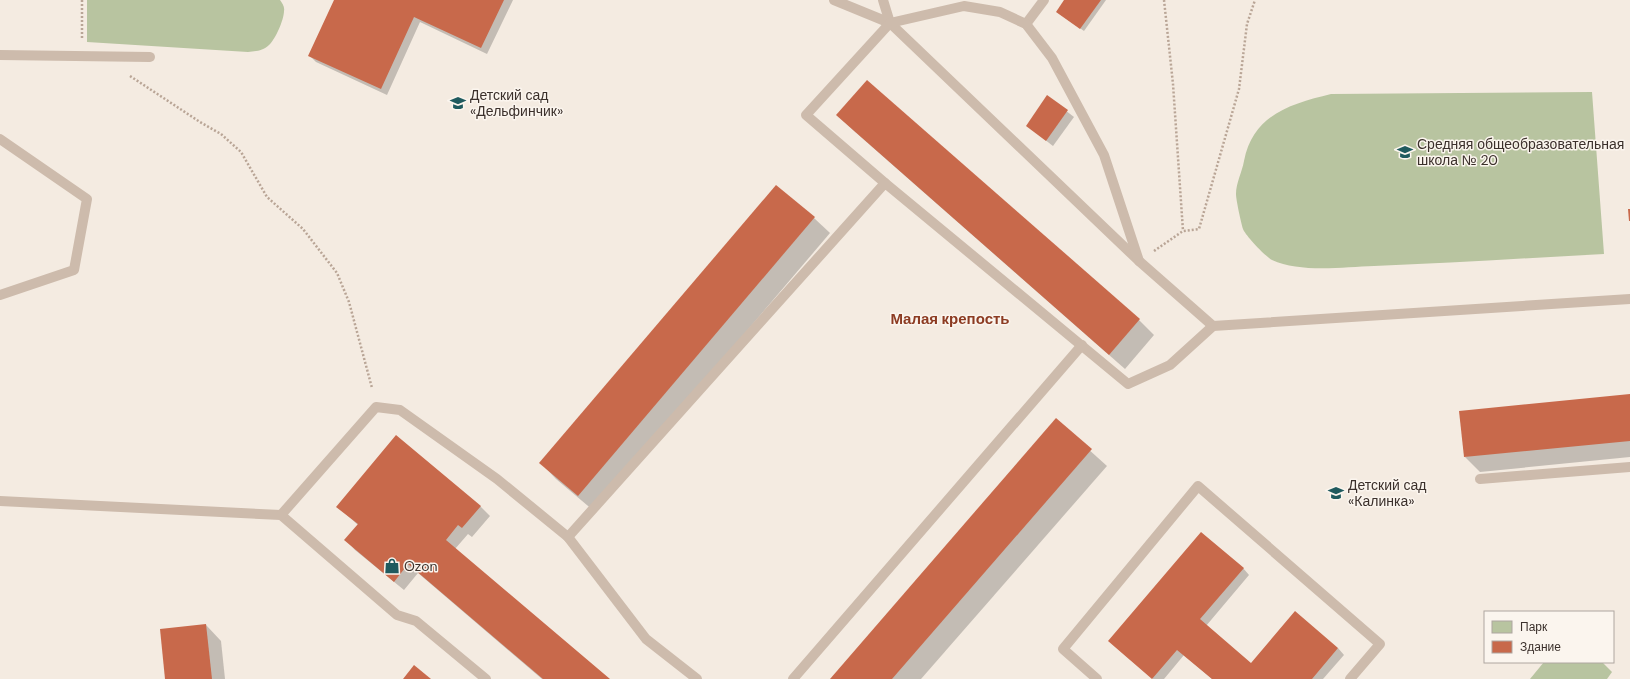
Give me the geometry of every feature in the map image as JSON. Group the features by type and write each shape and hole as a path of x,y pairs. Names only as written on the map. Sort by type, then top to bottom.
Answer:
{"lane":[{"path":"834,0 890,23 1139,261 1213,326"},
{"path":"883,0 890,23"},
{"path":"1026,24 1044,0"},
{"path":"1139,261 1104,155 1052,58 1026,24 1000,12 964,6 890,23 806,115 1128,384 1170,365 1213,326 1630,299"},
{"path":"0,55 150,57"},
{"path":"0,138 87,199 74,270 0,295"},
{"path":"568,537 885,182"},
{"path":"793,679 1082,345"},
{"path":"281,515 376,407 400,410 497,479 568,537 646,639 697,679"},
{"path":"1480,479 1630,467"},
{"path":"1097,679 1063,649 1198,486 1380,644 1350,679"},
{"path":"0,501 281,515 397,615 416,621 486,679"}],"path":[{"path":"82,0 82,57"},
{"path":"1164,0 1173,84 1183,231"},
{"path":"1139,261 1183,231 1199,229 1239,89 1247,24 1255,0"},
{"path":"112,57 128,75 221,134 241,152 267,197 302,229 336,273 349,302 376,407"}],"green space":[{"path":"87,0 280,0 283,5 284,15 281,24 271,42 267,47 257,51 248,52 87,42"},
{"path":"1592,92 1604,254 1335,268 1308,268 1295,267 1272,260 1256,246 1243,229 1236,190 1249,145 1265,122 1288,107 1331,94"},
{"path":"1543,663 1603,663 1612,672 1607,679 1530,679"}],"building":[{"path":"334,0 504,0 481,48 414,17 381,89 308,56"},
{"path":"1064,0 1101,0 1080,29 1056,12"},
{"path":"867,80 1140,319 1109,355 836,115"},
{"path":"1047,95 1068,110 1046,141 1026,126"},
{"path":"776,185 815,217 578,496 539,463"},
{"path":"1628,209 1630,209 1630,221 1629,221"},
{"path":"1630,394 1630,441 1464,457 1459,411"},
{"path":"1056,418 1092,449 892,679 830,679"},
{"path":"396,435 481,506 462,528 458,525 446,540 610,679 543,679 408,564 394,582 344,540 358,524 336,507"},
{"path":"1201,532 1244,568 1200,619 1251,663 1295,611 1338,648 1312,679 1212,679 1177,650 1152,679 1108,641"},
{"path":"206,624 212,679 165,679 160,629"},
{"path":"414,665 431,679 403,679"}],"place":[{"name":"Детский сад «Дельфинчик»","path":"458,103"},
{"name":"Средняя общеобразовательная школа № 20","path":"1405,152"},
{"name":"Детский сад «Калинка»","path":"1336,493"},
{"name":"Ozon","path":"392,566"}],"district":[{"name":"Малая крепость","path":"950,319"}]}
